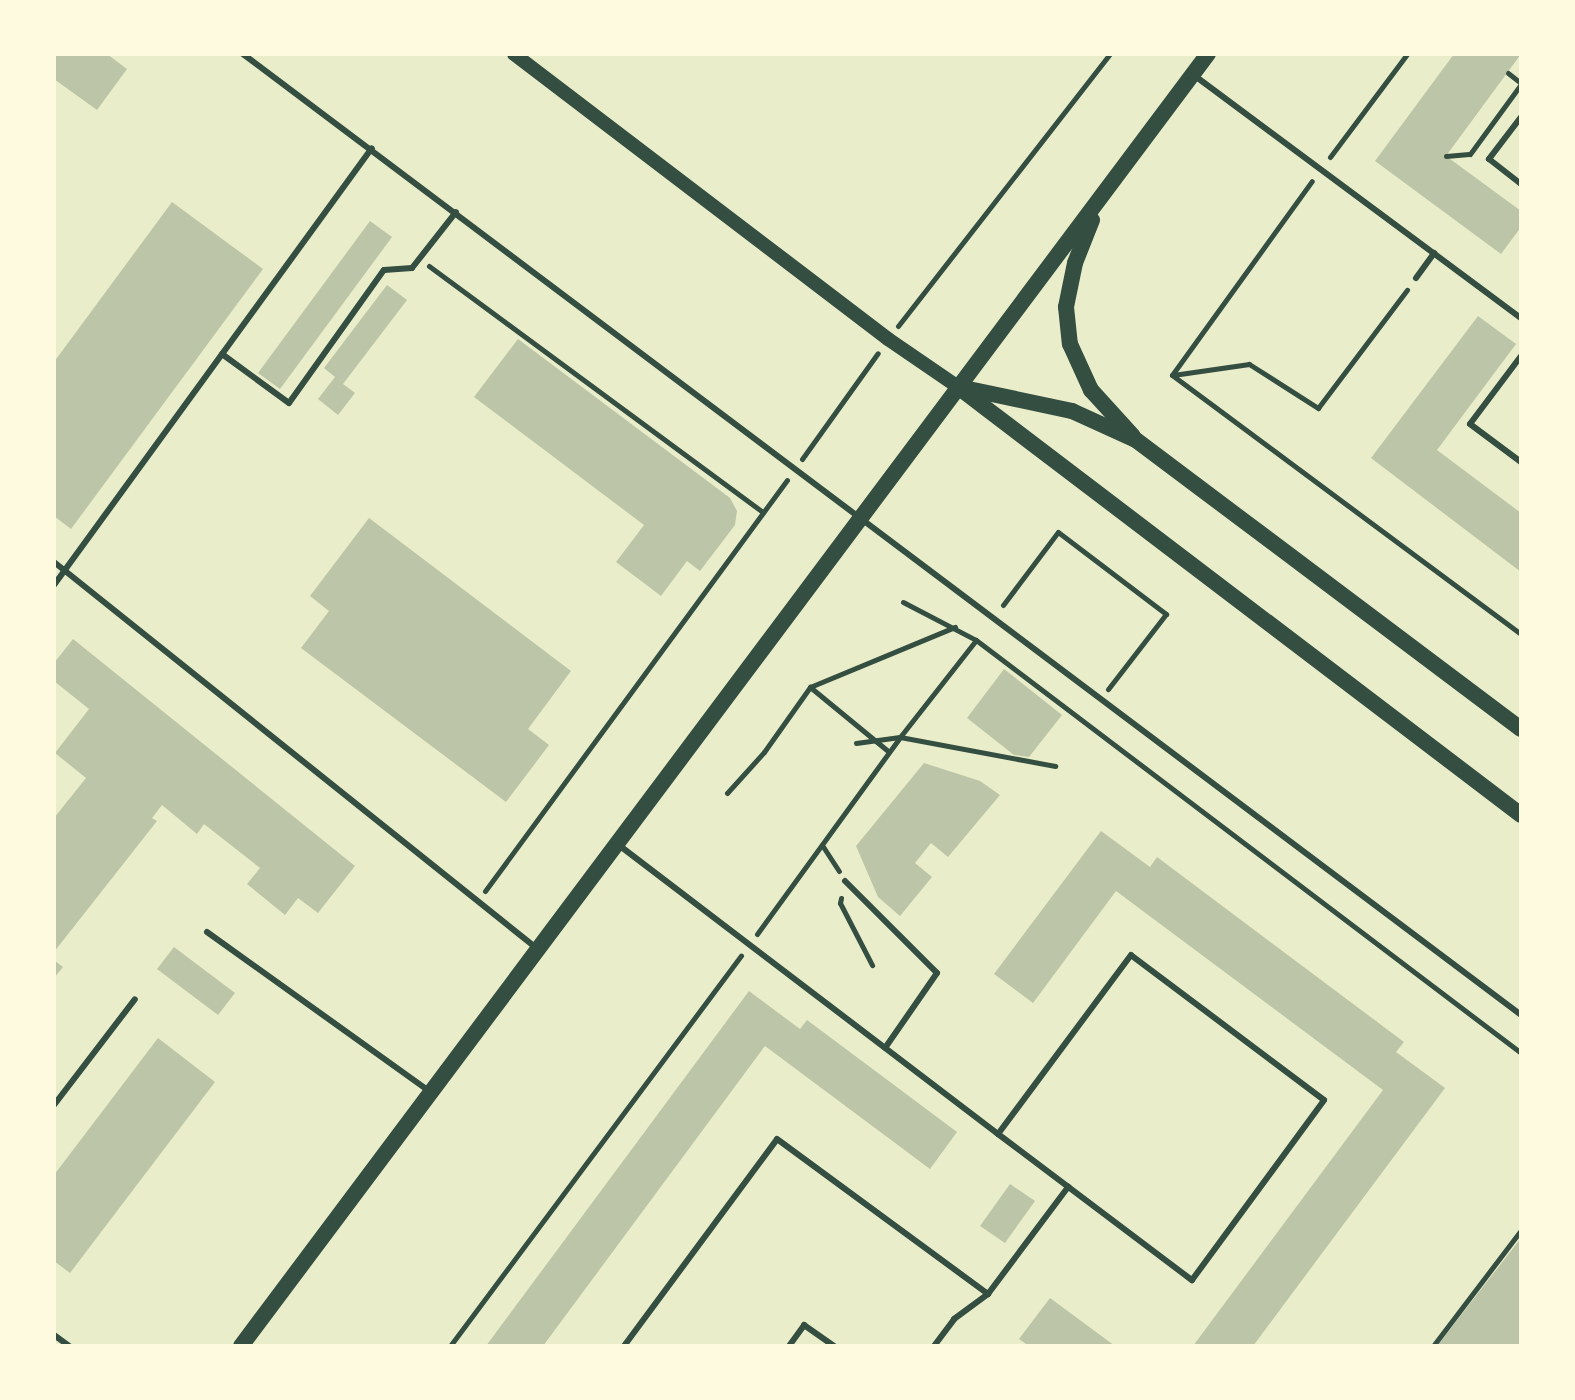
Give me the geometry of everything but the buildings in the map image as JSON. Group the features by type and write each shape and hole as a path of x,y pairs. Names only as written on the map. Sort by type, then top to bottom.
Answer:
{"main road":[{"path":"241,1346 1208,54"},
{"path":"1099,201 1075,263 1066,307 1070,344 1091,390 1136,440 1521,729"},
{"path":"958,387 1016,396 1072,411 1136,440"},
{"path":"958,387 1521,815"}],"street":[{"path":"514,54 888,339 958,387"}],"lane":[{"path":"243,54 1521,1015"},
{"path":"1193,74 1521,318"},
{"path":"1521,117 1489,159 1521,184"},
{"path":"54,585 372,148"},
{"path":"222,354 289,403 384,270 412,268 456,212"},
{"path":"1416,278 1434,253"},
{"path":"1521,356 1470,424 1521,462"},
{"path":"54,562 538,949"},
{"path":"617,844 998,1134 1192,1280 1324,1100 1131,955 998,1134"},
{"path":"845,881 937,973 885,1048"},
{"path":"207,932 431,1092"},
{"path":"54,1105 135,999"},
{"path":"624,1346 777,1139 988,1294"},
{"path":"934,1346 954,1319 988,1294 1068,1187"},
{"path":"789,1346 804,1325 834,1346"},
{"path":"54,1335 69,1346"}],"path":[{"path":"477,902 888,339 1110,54"},
{"path":"1172,375 1407,54"},
{"path":"1446,156 1470,154 1521,84 1508,73"},
{"path":"419,259 763,512"},
{"path":"1172,375 1249,364 1318,408 1416,278"},
{"path":"1172,375 1521,634"},
{"path":"1003,605 1058,532 1166,614 1101,700"},
{"path":"903,602 976,640 1521,1053"},
{"path":"727,793 764,752 810,687 956,627"},
{"path":"450,1346 900,737 976,640"},
{"path":"810,687 889,752"},
{"path":"856,743 900,737 1055,766"},
{"path":"1433,1346 1521,1230"}]}
